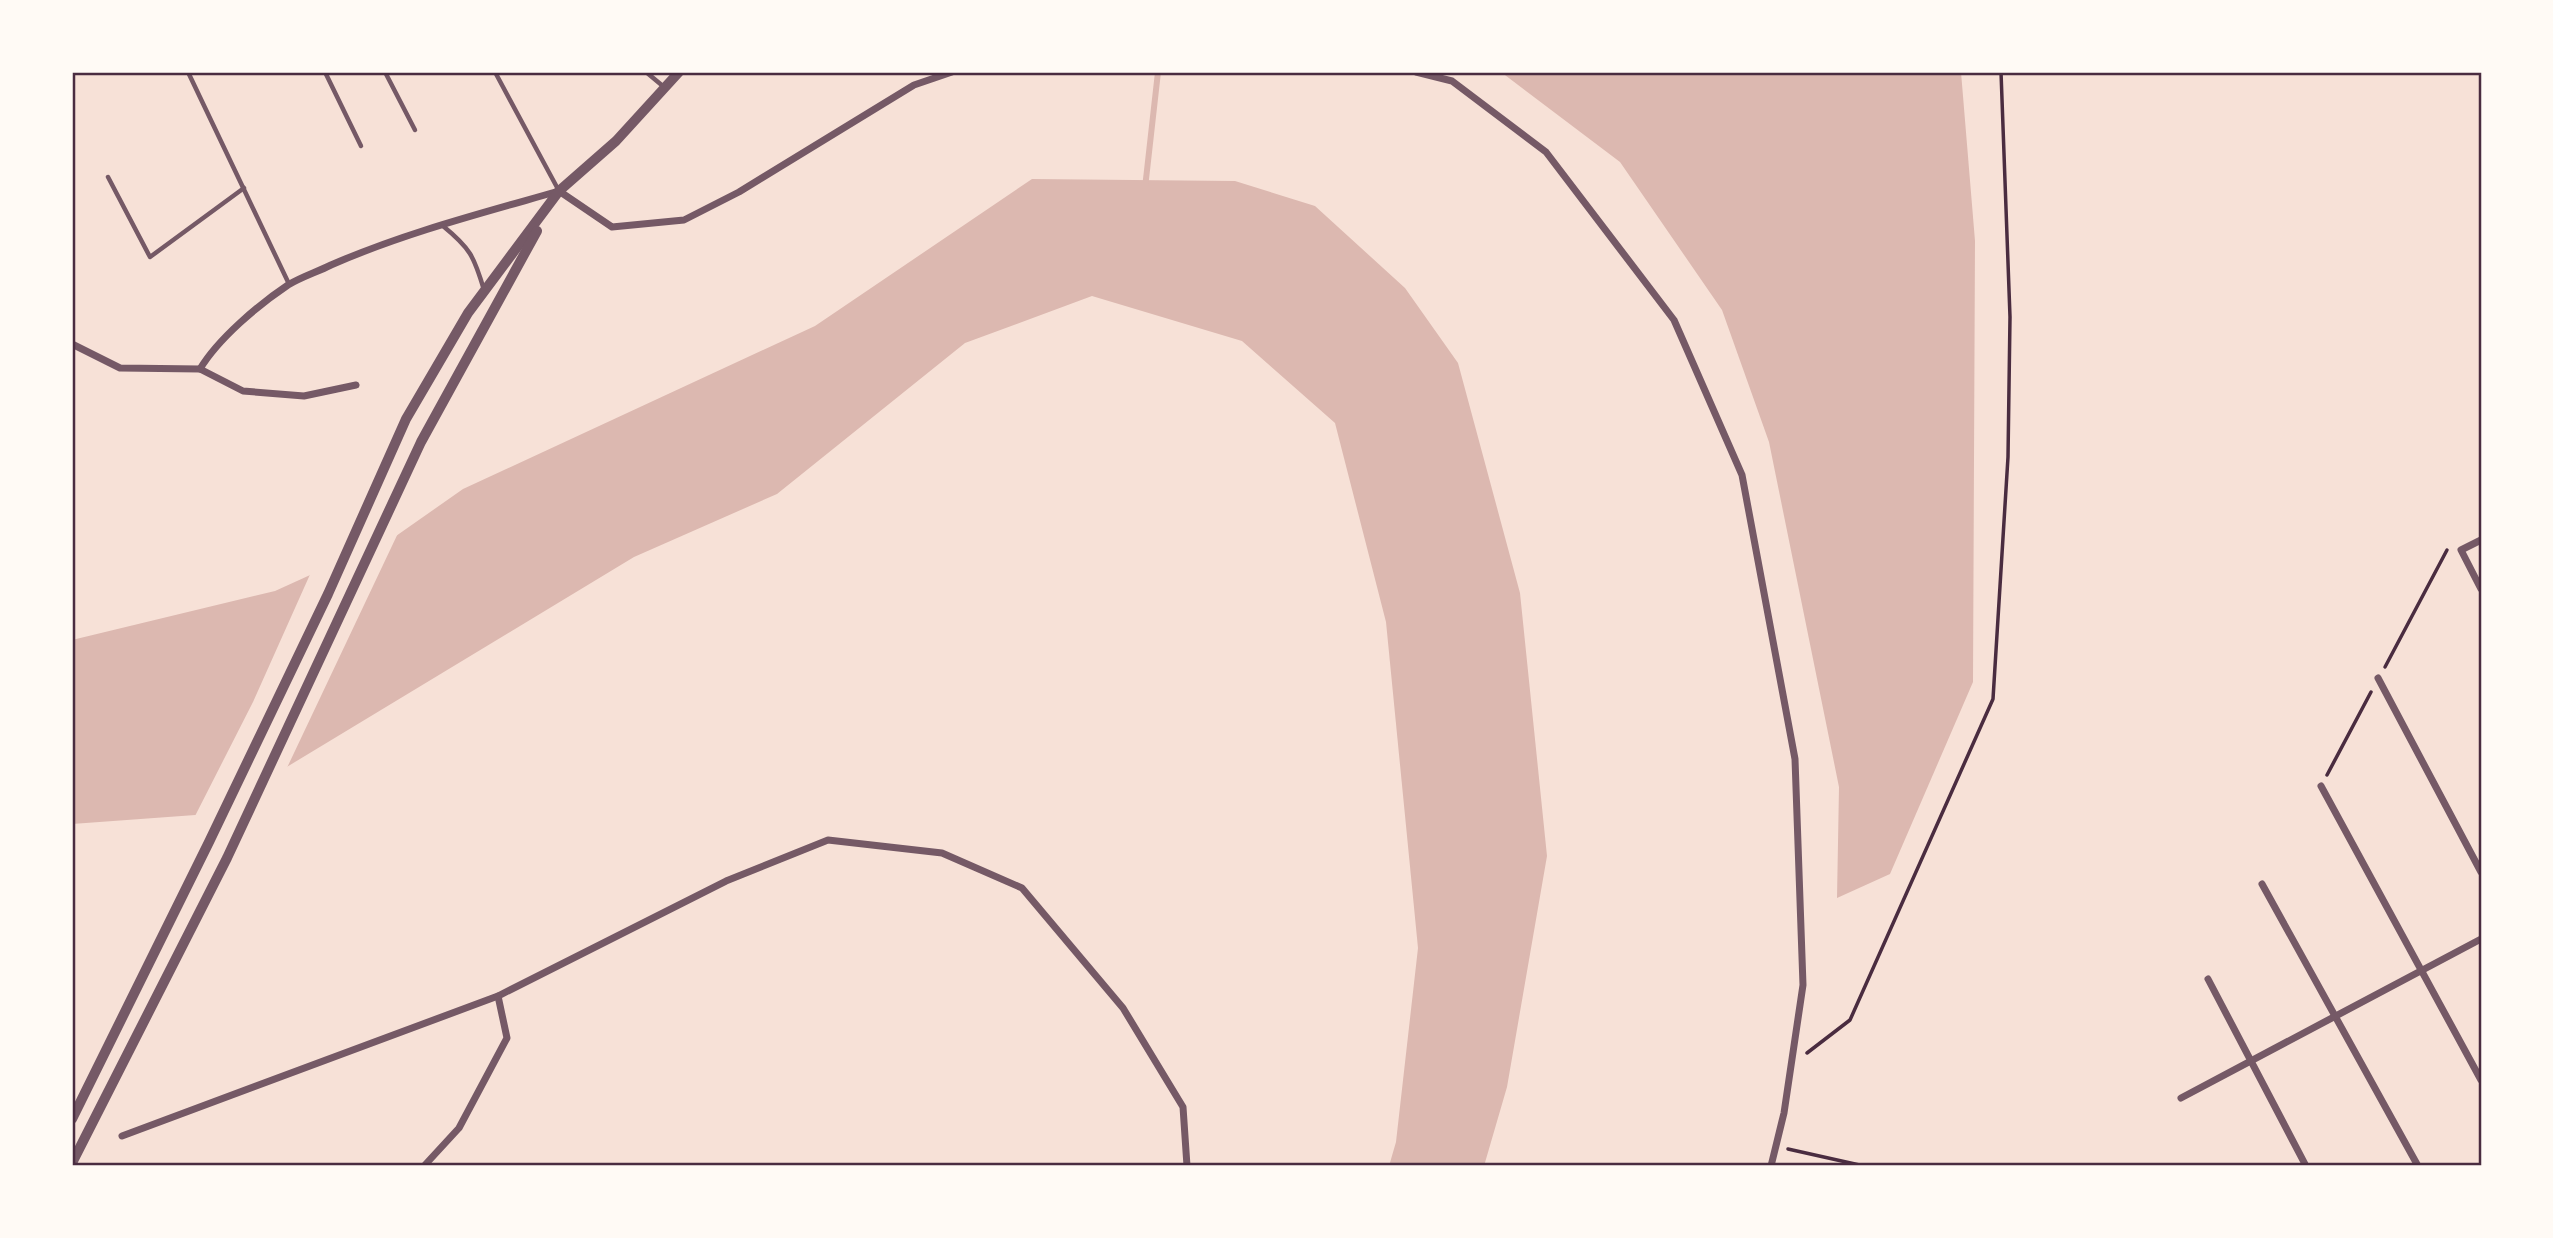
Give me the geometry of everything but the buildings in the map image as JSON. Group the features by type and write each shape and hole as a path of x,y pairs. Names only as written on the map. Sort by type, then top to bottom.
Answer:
{"street":[{"path":"72,1119 328,594 406,419 468,313 559,191 616,141 679,72"},
{"path":"559,191 612,227 684,220 739,192 914,85 952,72"},
{"path":"1416,72 1452,81 1546,152 1674,320 1742,475 1795,759 1803,985 1784,1113 1770,1166"},
{"path":"200,369 226,335 289,284 357,254 559,191"},
{"path":"72,1163 227,858 421,442 559,191"},
{"path":"72,344 120,368 200,369 243,391 304,396 356,385"},
{"path":"2481,540 2461,550 2481,589"},
{"path":"2378,678 2481,872"},
{"path":"2321,786 2481,1080"},
{"path":"122,1136 498,996 726,881 828,840 942,853 1022,888 1123,1008 1183,1107 1187,1166"},
{"path":"2262,884 2418,1166"},
{"path":"2181,1098 2481,939"},
{"path":"2208,979 2306,1166"},
{"path":"424,1166 459,1128 508,1038 498,996"}],"lane":[{"path":"188,72 289,284"},
{"path":"325,72 361,146"},
{"path":"385,72 415,130"},
{"path":"495,72 559,191"},
{"path":"646,72 664,88"},
{"path":"107,177 150,257 244,188"},
{"path":"443,225 466,245 476,262 485,292"}],"path":[{"path":"1791,1064 1850,1020 1993,699 2008,419 2010,317 2001,72"},
{"path":"2321,786 2450,544 2461,550"},
{"path":"1776,1146 1864,1166"}],"shaded area":[{"path":"1501,72 1961,72 1975,241 1973,682 1890,874 1837,898 1839,787 1769,442 1722,310 1620,162"},
{"path":"1032,179 1235,181 1315,206 1405,288 1458,363 1520,593 1547,856 1507,1087 1484,1166 1389,1166 1396,1142 1418,948 1386,622 1335,423 1242,341 1092,296 965,343 777,494 634,557 209,814 72,824 72,640 275,591 396,536 463,489 815,326"}],"pier":[{"path":"400,529 285,772 210,817 194,818 253,702 312,570"}],"waterway":[{"path":"1145,188 1158,72"}]}
